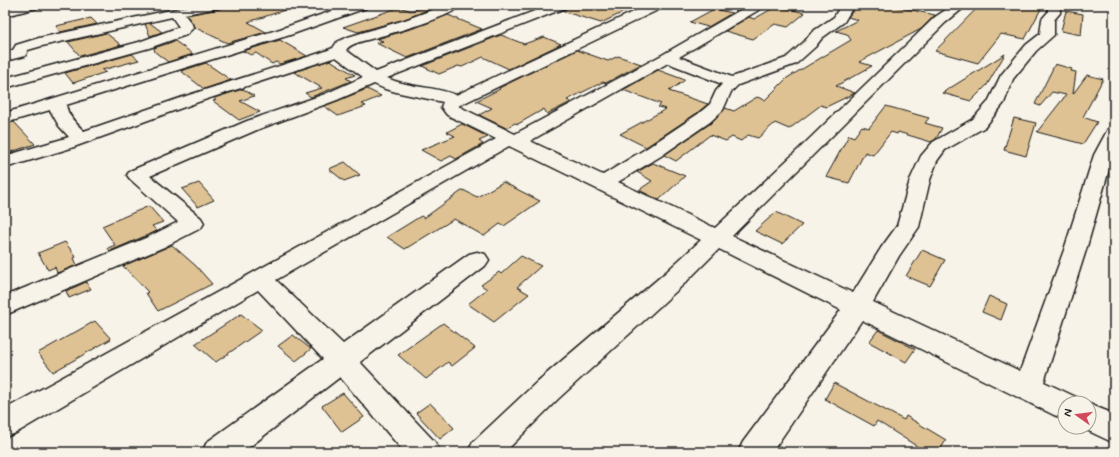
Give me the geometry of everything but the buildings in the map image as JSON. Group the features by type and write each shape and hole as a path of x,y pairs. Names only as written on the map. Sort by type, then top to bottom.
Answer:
{"street":[{"path":"5,12 33,5"},
{"path":"5,57 20,53 21,48 36,43 175,12 215,5"},
{"path":"5,162 338,51 342,44 424,18 456,5"},
{"path":"5,306 156,242 192,223 137,175 253,125 331,97 374,78 561,5"},
{"path":"658,5 456,101 450,104 449,107 453,111 602,184 1057,402"},
{"path":"5,424 260,278 512,140 667,58 758,5"},
{"path":"602,184 654,152 704,118 717,106 724,91 732,82 791,61 817,35 839,19 848,5"},
{"path":"484,452 548,390 674,279 807,152 940,20 961,5"},
{"path":"754,452 858,306 889,253 908,227 920,180 928,160 940,146 979,123 996,103 1006,78 1031,48 1047,35 1048,19 1054,13 1054,5"},
{"path":"5,118 57,103 196,58 287,32 354,6"},
{"path":"5,83 144,45 181,32 186,28 185,24 175,12"},
{"path":"338,51 374,78 406,90 444,96 456,101"},
{"path":"667,58 732,82"},
{"path":"57,103 63,119 80,138"},
{"path":"1028,388 1075,250 1103,155 1114,133"},
{"path":"218,452 477,260"},
{"path":"260,278 342,361 424,452"},
{"path":"1097,421 1114,429"}]}
